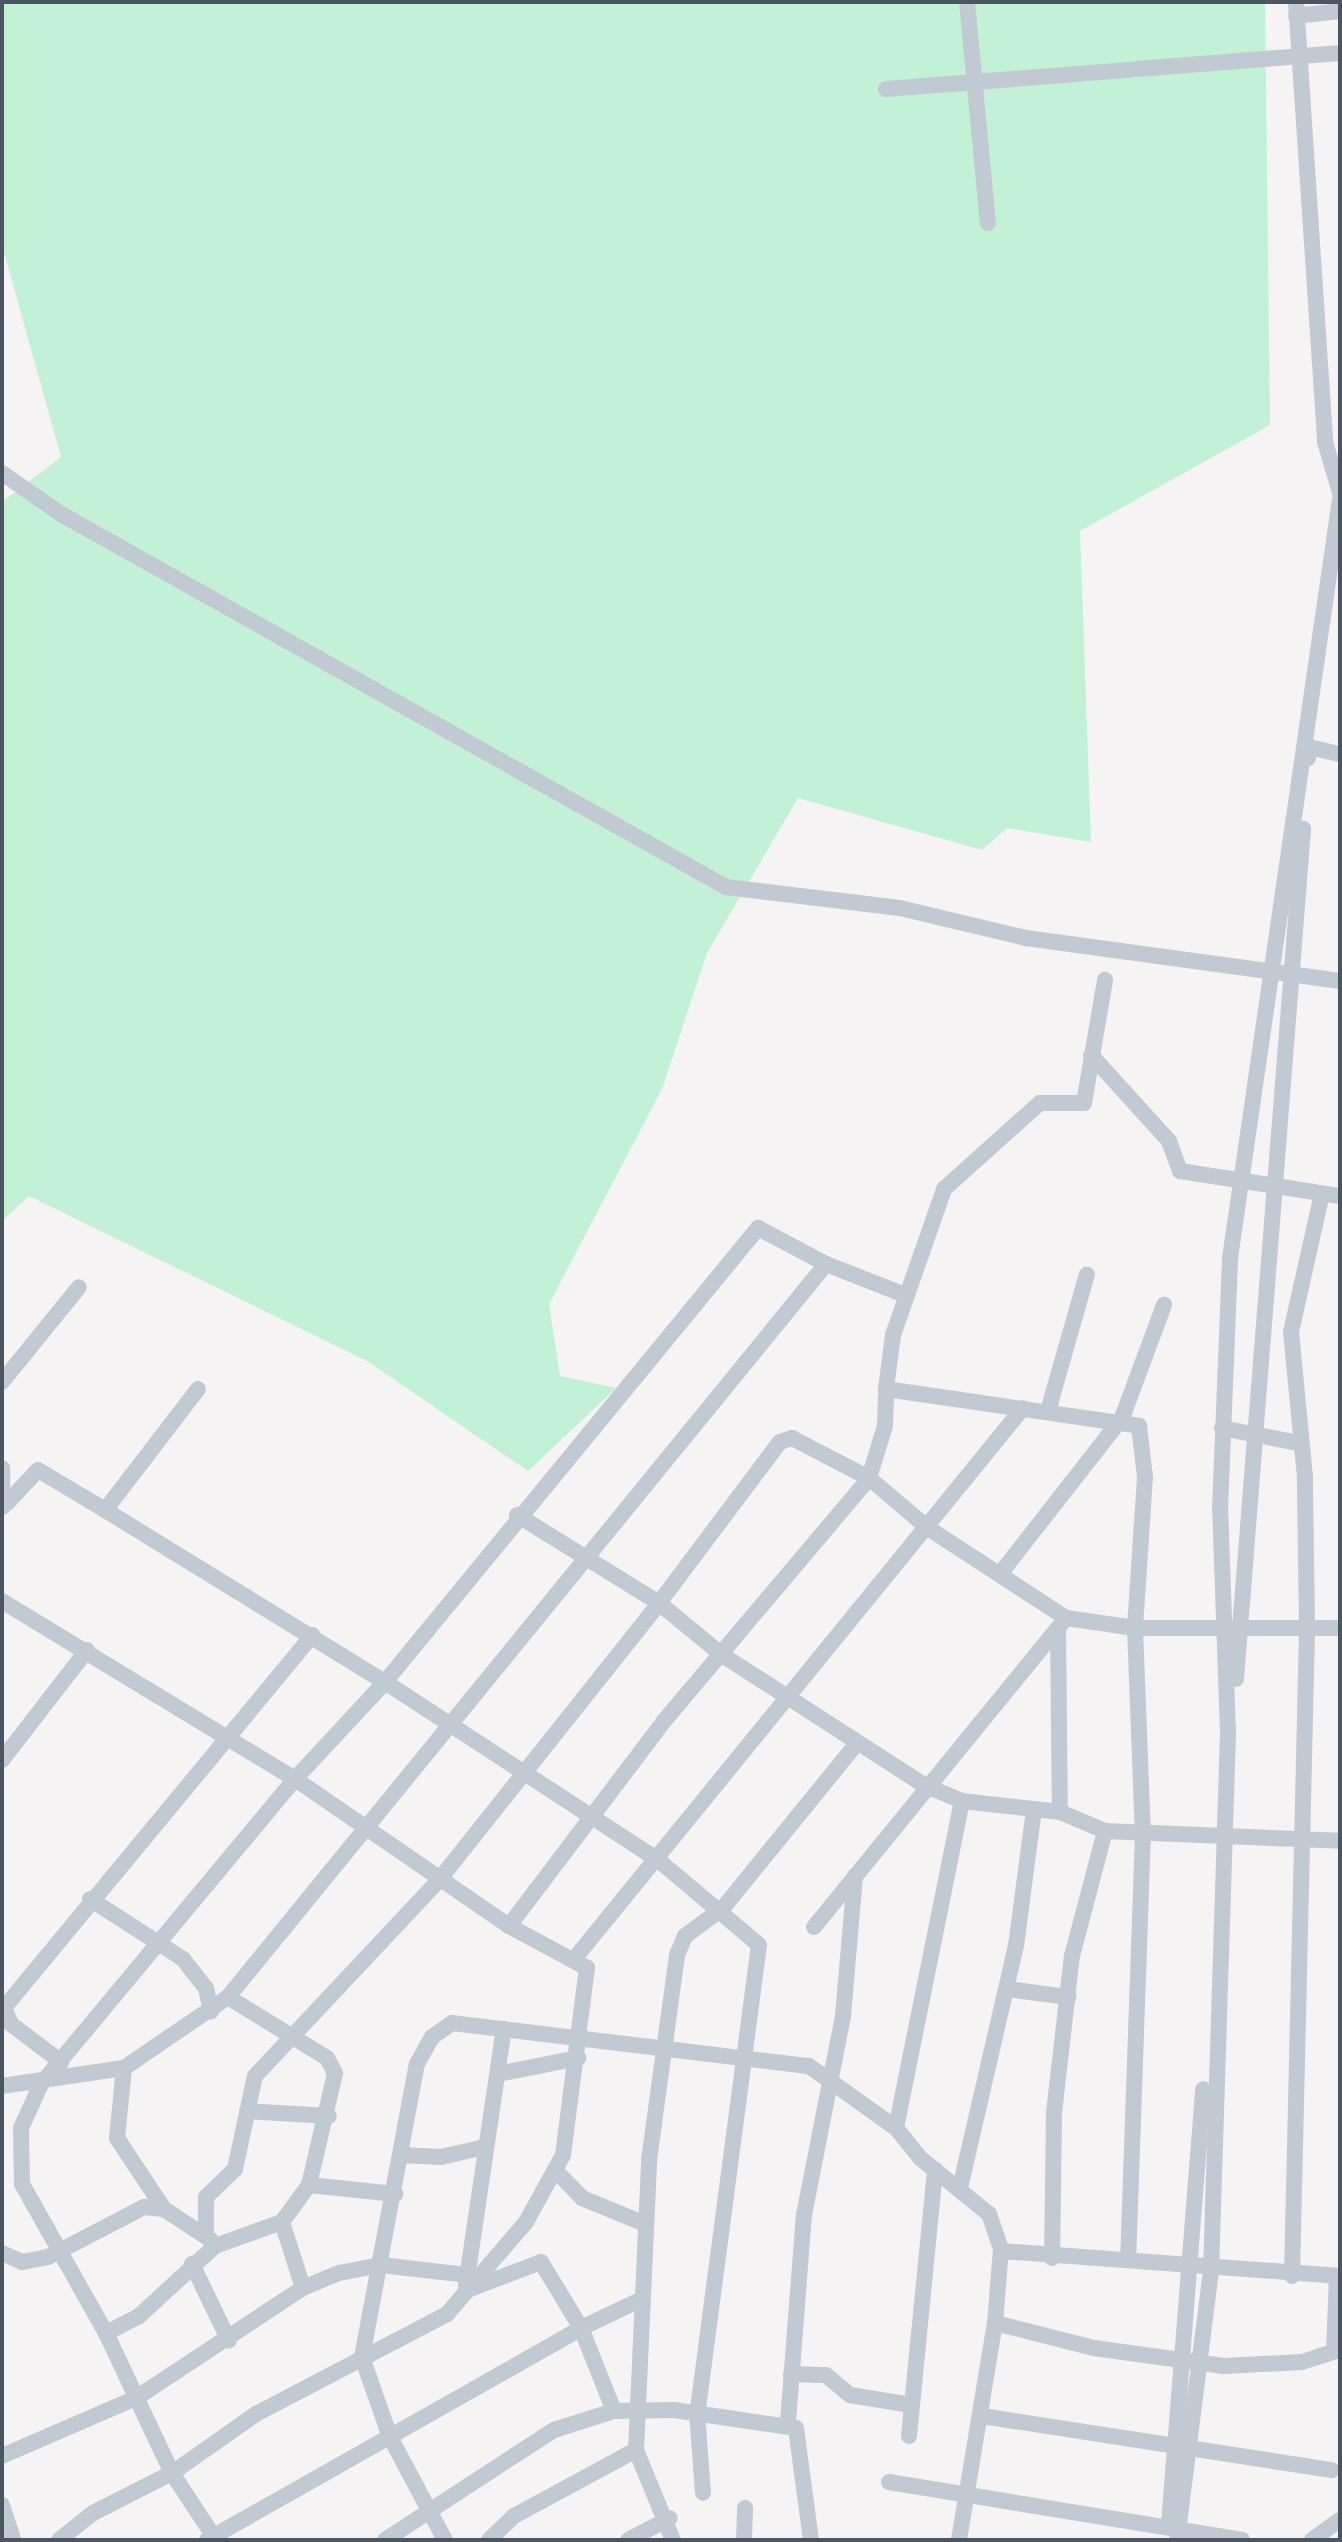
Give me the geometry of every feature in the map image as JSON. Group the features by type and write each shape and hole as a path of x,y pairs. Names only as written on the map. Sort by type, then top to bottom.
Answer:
{"street":[{"path":"967,2 988,223"},
{"path":"1174,2537 1203,2360 1211,2271 1224,1839 1222,1428 1238,1181 1267,967 1309,747 1337,552 1340,496 1325,442 1296,9 1340,11"},
{"path":"886,89 1340,53"},
{"path":"2,473 61,514 726,887 900,908 1026,938 1267,967 1340,981"},
{"path":"1309,747 1340,754"},
{"path":"1174,2537 1309,747"},
{"path":"509,1926 592,1815 721,1654 869,1478 885,1426 885,1363 905,1295 944,1189 1040,1103 1084,1103 1105,980"},
{"path":"1091,1055 1169,1141 1180,1171 1340,1196"},
{"path":"1292,2276 1306,1841 1307,1629 1305,1477 1298,1443 1291,1332 1322,1193"},
{"path":"640,2300 581,2328 212,2538 172,2473 106,2333 57,2251 18,2172 21,2128 46,2080 160,1946 295,1779 385,1682 517,1515 758,1228 826,1264 905,1295"},
{"path":"2,2086 124,2068 228,1997 456,1724 586,1558 826,1264"},
{"path":"1048,1411 1087,1274"},
{"path":"2,1382 79,1287"},
{"path":"1000,1574 1122,1418 1164,1305"},
{"path":"105,1510 198,1389"},
{"path":"886,1389 1122,1418 1139,1426 1144,1450 1135,1628 1143,1833 1128,2260"},
{"path":"575,1958 1023,1408"},
{"path":"1222,1428 1298,1443"},
{"path":"211,2239 206,2197 235,2169 255,2076 298,2038 439,1880 659,1603 780,1442 804,1441 869,1478 928,1528 1000,1574 1062,1623 1135,1628 1340,1628"},
{"path":"2,1468 4,1505"},
{"path":"4,1505 38,1470 456,1724 657,1859 723,1908 759,1945 746,2062 697,2413 703,2493"},
{"path":"517,1515 659,1603 721,1654 857,1743 924,1785 962,1801 1060,1812 1105,1831 1224,1839 1340,1841"},
{"path":"2,1601 87,1650 225,1741 295,1779 365,1832 509,1926 575,1958 590,1978 557,2172 526,2222 466,2283 447,2314 256,2414 172,2473 67,2538"},
{"path":"814,1927 924,1785 1062,1623"},
{"path":"1060,1812 1062,1623"},
{"path":"61,2062 11,2024 3,2008 90,1899 313,1635"},
{"path":"2,1760 87,1650"},
{"path":"673,2540 670,2518 636,2450 640,2300 659,2051 685,1936 723,1908 857,1743"},
{"path":"896,2128 962,1801"},
{"path":"960,2188 1008,1989 1034,1809"},
{"path":"1052,2258 1054,2113 1068,1997 1080,1913 1105,1831"},
{"path":"788,2422 804,2215 831,2078 855,1876"},
{"path":"90,1899 194,1971 211,2011"},
{"path":"1008,1989 1068,1997"},
{"path":"106,2333 138,2317 192,2264 211,2239 282,2222 309,2185 329,2116 335,2073 298,2038 228,1997"},
{"path":"445,2540 390,2437 362,2357 396,2194 417,2064 432,2037 452,2023 504,2029 580,2051"},
{"path":"466,2283 504,2029"},
{"path":"498,2074 580,2051 659,2051 809,2066 831,2078 896,2128 935,2169 989,2214 1001,2251 995,2323 959,2540"},
{"path":"124,2068 117,2138 164,2209 211,2239"},
{"path":"247,2111 329,2116"},
{"path":"402,2155 441,2157 485,2147"},
{"path":"909,2436 935,2169"},
{"path":"557,2172 582,2198 645,2224"},
{"path":"309,2185 396,2194"},
{"path":"2,2253 22,2262 57,2251 132,2209 164,2209"},
{"path":"282,2222 303,2288"},
{"path":"995,2323 1094,2348 1246,2368 1337,2350 1339,2276 1211,2271 1128,2260 1052,2258 1001,2251"},
{"path":"2,2456 136,2398 229,2341 303,2288 381,2265 466,2283 541,2262 581,2328 614,2411"},
{"path":"192,2264 229,2341"},
{"path":"791,2374 826,2375 850,2395 911,2405"},
{"path":"385,2540 554,2430 614,2411 697,2413 788,2422 799,2434 811,2540"},
{"path":"982,2416 1190,2444 1332,2470"},
{"path":"489,2540 514,2516 636,2450"},
{"path":"889,2482 969,2493 1174,2537 1242,2540"},
{"path":"2,2505 13,2540"},
{"path":"744,2540 745,2508"},
{"path":"628,2540 670,2518"},
{"path":"1313,2540 1340,2520"}],"green space":[{"path":"2,2 1265,2 1270,425 1080,531 1091,842 1007,828 982,850 798,798 707,953 662,1089 549,1304 560,1376 616,1388 528,1471 367,1361 29,1196 2,1221 2,502 61,457 2,245"}]}
